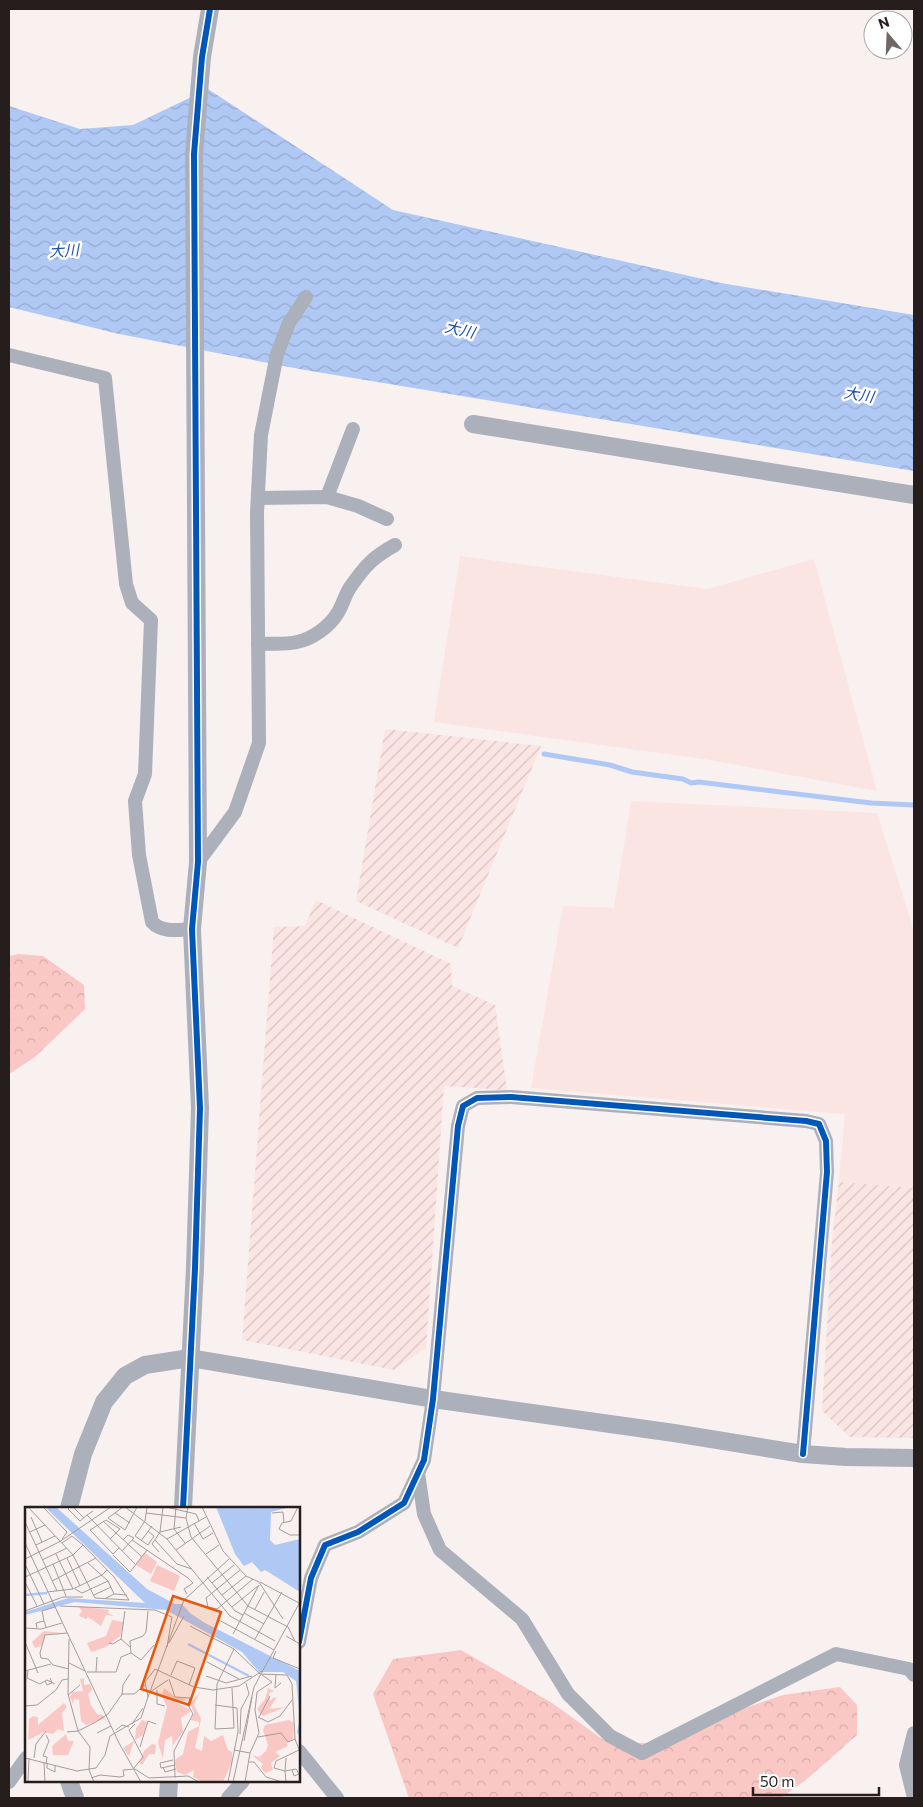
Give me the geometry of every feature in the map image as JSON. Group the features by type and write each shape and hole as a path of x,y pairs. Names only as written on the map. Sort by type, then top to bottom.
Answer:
{"street":[{"path":"183,1507 200,1108 192,930 198,862 194,154 202,57 210,9"},
{"path":"198,862 235,812 259,743 258,498 261,435 276,354 289,323 306,297"},
{"path":"9,355 105,378 126,584 132,602 151,620 145,774 136,801 139,855 152,922 156,927 167,930 192,930"},
{"path":"473,424 914,496"},
{"path":"327,497 353,429"},
{"path":"258,498 327,497 358,506 387,519"},
{"path":"258,644 296,642 312,637 327,626 337,615 349,588 368,564 376,556 395,545"},
{"path":"300,1637 311,1578 325,1546 358,1532 404,1503 424,1460 434,1399 458,1126 463,1106 477,1098 510,1097 806,1121 820,1124 826,1140 827,1172 803,1454"},
{"path":"69,1507 83,1454 104,1402 125,1376 145,1365 190,1358 434,1399 674,1433 803,1454 914,1458"},
{"path":"418,1473 424,1514 440,1550 522,1620 568,1694 610,1736 642,1753 836,1654 909,1669 914,1675"},
{"path":"914,1733 906,1765 914,1798"},
{"path":"300,1752 337,1798"},
{"path":"9,1782 25,1759"},
{"path":"69,1782 75,1798"},
{"path":"168,1798 169,1782"},
{"path":"228,1798 242,1782"}],"shaded area":[{"path":"460,556 707,589 814,559 877,791 704,759 434,722"},
{"path":"385,729 541,746 458,948 356,901"},
{"path":"631,801 877,813 914,931 914,1188 839,1182 845,1114 531,1088 563,906 614,908"},
{"path":"316,900 451,964 452,986 495,1005 507,1090 444,1086 426,1348 394,1370 242,1340 274,927 305,926"},
{"path":"839,1182 914,1188 914,1438 850,1437 822,1411 832,1239"}],"green space":[{"path":"19,954 43,956 84,985 85,1009 35,1057 9,1074 9,956"},
{"path":"461,1650 552,1703 608,1743 664,1743 724,1715 783,1695 840,1687 857,1705 857,1735 807,1779 781,1798 409,1798 373,1694 393,1659"}],"water":[{"name":"大川","path":"208,89 393,210 721,283 914,315 914,471 305,370 119,334 9,307 9,106 80,129 133,125"}],"waterway":[{"path":"544,754 610,765 632,772 683,779 691,783 699,782 871,803 914,805"}],"cycle path":[{"path":"183,1507 195,1268 200,1108 192,929 198,862 194,154 202,57 210,9"},
{"path":"300,1637 311,1578 325,1545 358,1532 404,1503 424,1460 433,1399 458,1126 463,1106 477,1098 511,1097 806,1121 819,1124 826,1141 827,1172 803,1454"}]}
